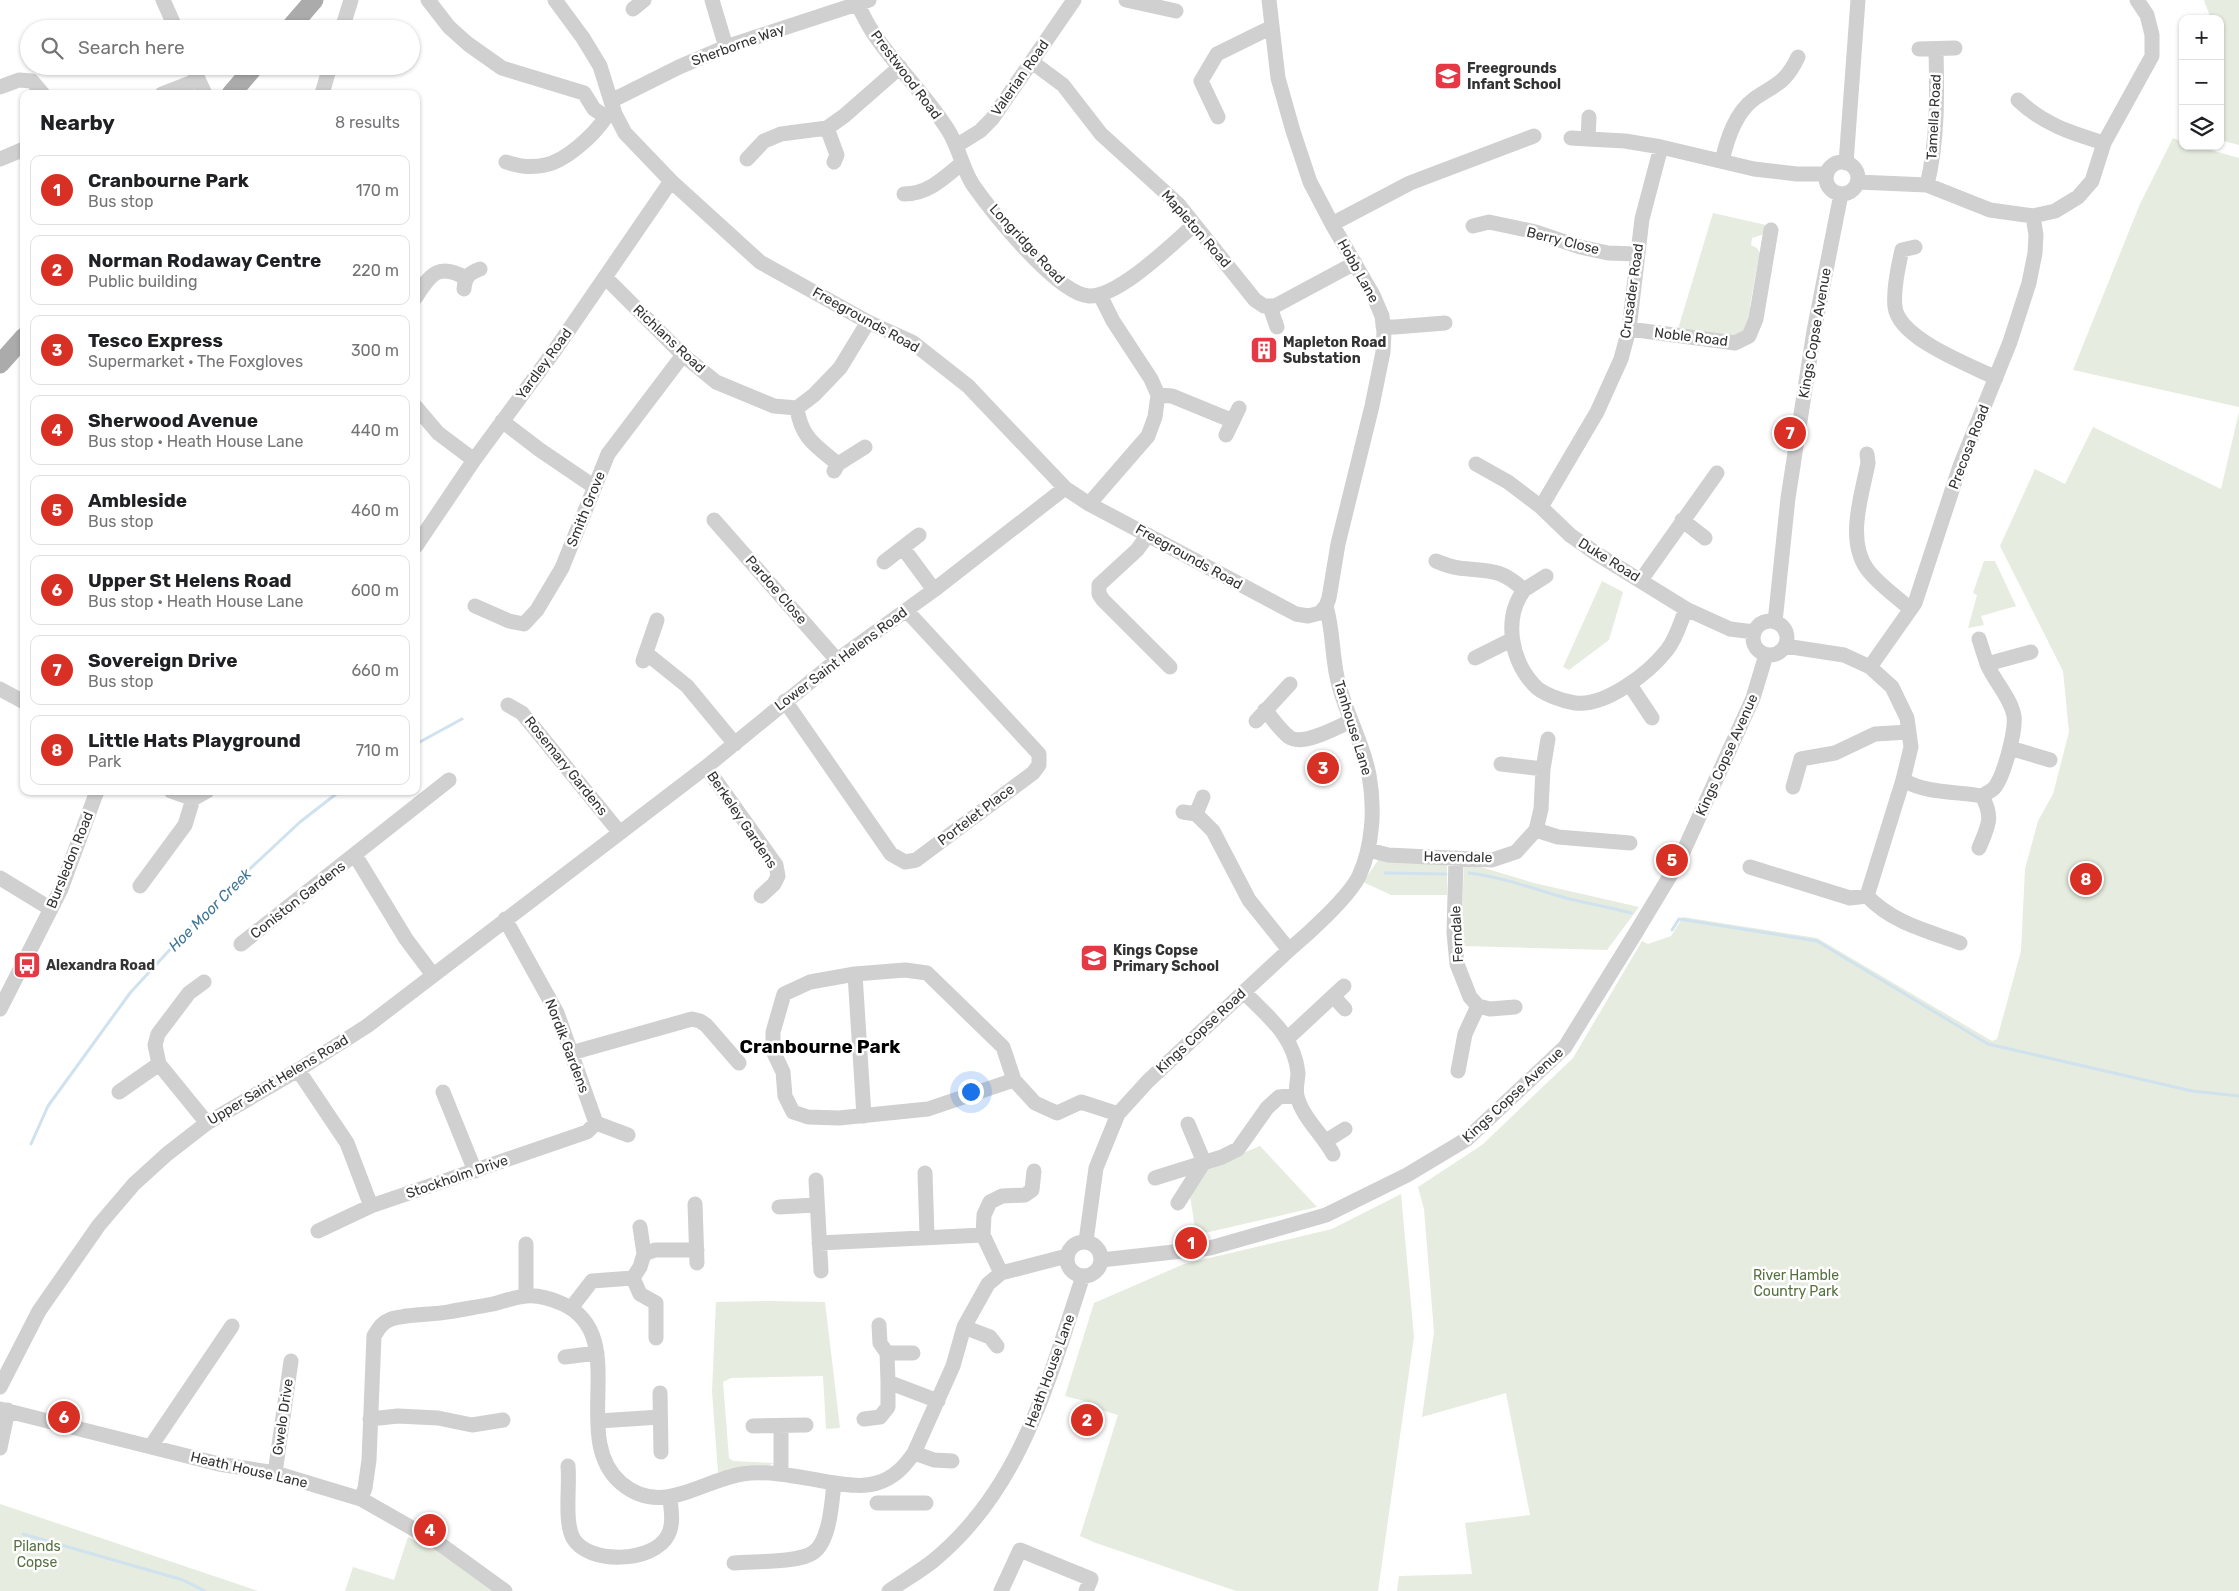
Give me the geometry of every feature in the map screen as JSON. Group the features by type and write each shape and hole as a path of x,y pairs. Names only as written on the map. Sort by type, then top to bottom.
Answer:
{"main road":[{"path":"297,20 314,0"},
{"path":"234,90 247,75"},
{"path":"0,364 20,342"}],"street":[{"path":"163,0 172,20"},
{"path":"345,20 351,0"},
{"name":"Freegrounds Road","path":"428,0 449,27 468,44 502,68 584,93 594,109 611,111 625,133 671,181 760,262 868,322 912,342 968,386 1065,488 1090,504 1296,614 1313,616 1320,613 1326,606"},
{"path":"511,165 546,165 562,158 589,138 611,111 600,66 583,38 555,0"},
{"path":"712,0 726,47"},
{"name":"Valerian Road","path":"956,146 980,131 992,119 1074,0"},
{"path":"1126,0 1176,10"},
{"name":"Hobb Lane","path":"1269,0 1278,78 1292,131 1310,182 1373,295 1383,326 1381,364 1338,544 1326,606"},
{"path":"1846,163 1858,0"},
{"path":"1858,182 1927,185 1990,210 2033,216 2055,211 2078,197 2092,181 2104,143 2152,56 2152,35 2147,15 2137,0"},
{"name":"Sherborne Way","path":"611,111 679,67 726,47 863,2"},
{"name":"Prestwood Road","path":"863,2 871,30 949,130 956,146"},
{"path":"1218,117 1201,81 1217,54 1272,28"},
{"path":"1919,49 1955,48"},
{"name":"Tamella Road","path":"1927,185 1932,165 1938,99 1936,49"},
{"path":"1722,161 1726,140 1739,116 1752,100 1780,90 1798,58"},
{"name":"Mapleton Road","path":"1032,62 1063,85 1101,134 1178,204 1255,300 1270,307"},
{"path":"747,159 764,141 782,134 827,128 844,116 900,67"},
{"path":"168,90 192,75"},
{"path":"196,75 203,90"},
{"path":"323,90 327,75"},
{"path":"0,87 19,80 32,81 40,90"},
{"path":"2018,99 2048,123 2070,133 2104,143"},
{"path":"1588,139 1589,117"},
{"path":"827,128 837,155 834,162"},
{"path":"1332,224 1410,183 1534,136"},
{"path":"1571,138 1625,141 1661,147 1754,168 1798,174 1828,174"},
{"name":"Longridge Road","path":"956,146 973,184 1010,231 1054,278 1078,294 1100,295"},
{"name":"Crusader Road","path":"1541,507 1597,412 1621,359 1629,329 1642,219 1661,147"},
{"path":"0,159 20,151"},
{"path":"911,197 935,186 962,163"},
{"path":"1846,163 1854,168 1858,182 1852,191 1841,194 1831,189 1828,185 1828,174 1836,164 1846,163"},
{"name":"Yardley Road","path":"420,540 474,460 555,350 671,181"},
{"name":"Kings Copse Avenue","path":"1775,622 1788,498 1814,331 1841,194"},
{"name":"Precosa Road","path":"1870,667 1910,609 1918,594 1963,458 2010,342 2029,283 2035,253 2036,235 2033,216"},
{"name":"Berry Close","path":"1473,226 1489,217 1580,247 1608,253 1637,254"},
{"path":"1090,504 1148,436 1155,417 1158,395 1152,379 1113,321 1100,295 1111,292 1129,279 1194,225"},
{"name":"Noble Road","path":"1629,329 1735,343 1749,336 1756,319 1765,239"},
{"path":"1903,247 1895,309 1902,324 1915,335 1944,352 1996,378"},
{"path":"1277,327 1270,307 1355,264"},
{"path":"420,292 440,266 454,271 465,283 480,269"},
{"name":"Richlans Road","path":"605,277 683,355 716,382 774,406 797,408"},
{"path":"865,447 836,467 813,443 799,424 797,408 814,395 840,368 868,322"},
{"path":"1383,326 1394,327 1446,323"},
{"name":"Smith Grove","path":"475,606 509,621 524,624 537,610 562,568 608,454 683,355"},
{"path":"1158,395 1172,396 1233,421"},
{"path":"420,412 438,433 474,460"},
{"path":"502,421 540,450 594,486"},
{"path":"1867,454 1868,463 1858,518 1860,557 1868,570 1910,609"},
{"name":"Duke Road","path":"1476,464 1508,482 1541,507 1570,535 1686,609 1730,629 1754,632"},
{"path":"1641,580 1717,473"},
{"name":"Lower Saint Helens Road","path":"620,833 706,768 837,660 934,590 1065,488"},
{"name":"Pardoe Close","path":"714,520 837,660"},
{"path":"1682,520 1705,538"},
{"path":"884,562 919,535"},
{"path":"1148,535 1136,550 1104,579 1099,586 1099,594 1165,665"},
{"path":"903,548 934,590"},
{"path":"1436,561 1458,568 1486,569 1507,576 1524,590"},
{"path":"1546,576 1524,590 1514,617 1511,640 1522,669 1534,686 1559,699 1577,704 1602,698 1630,685 1668,649 1686,609"},
{"name":"Tanhouse Lane","path":"1326,606 1331,624 1337,678 1369,774 1372,803 1369,850"},
{"name":"Portelet Place","path":"785,701 891,854 905,862 916,860 1033,773 1039,765 1039,754 906,610"},
{"path":"657,620 645,658 687,686 735,744"},
{"path":"1775,622 1784,629 1786,634 1785,646 1778,653 1766,655 1756,649 1754,632 1761,624 1775,622"},
{"path":"1903,780 1917,787 1937,792 1960,792 1982,796 1994,788 2003,773 2010,748 2014,716 2006,695 1994,679 1987,664 1979,639"},
{"path":"1475,658 1511,640"},
{"path":"1785,646 1844,655 1870,667 1892,687 1907,718 1911,747 1903,780 1867,896"},
{"path":"1987,664 2031,652"},
{"name":"Kings Copse Avenue","path":"1102,1260 1210,1248 1326,1216 1407,1175 1468,1139 1565,1047 1635,934 1679,861 1753,698 1766,655"},
{"path":"1290,684 1260,715 1289,737 1311,738 1351,721"},
{"path":"1630,685 1650,708"},
{"path":"0,689 20,700"},
{"name":"Rosemary Gardens","path":"508,704 522,713 620,833"},
{"path":"1793,787 1801,759 1835,753 1875,734 1909,732"},
{"path":"1548,739 1536,830 1558,837 1630,843"},
{"path":"2010,748 2050,760"},
{"path":"1501,764 1543,769"},
{"name":"Berkeley Gardens","path":"706,768 776,865 778,876 774,884 761,896"},
{"name":"Coniston Gardens","path":"241,944 449,780"},
{"name":"Bursledon Road","path":"0,1009 61,889 96,795"},
{"path":"181,795 193,800"},
{"path":"140,886 149,868 185,824 193,800 201,795"},
{"path":"1979,848 1990,820 1989,808 1982,796"},
{"path":"1203,797 1190,813 1213,831 1250,900 1289,950"},
{"name":"Havendale","path":"1369,850 1388,855 1492,860 1516,852 1536,830"},
{"name":"Upper Saint Helens Road","path":"0,1387 39,1311 99,1225 141,1178 166,1154 207,1123 298,1070 367,1026 620,833"},
{"name":"Kings Copse Road","path":"1086,1241 1096,1168 1118,1114 1148,1081 1289,950 1312,931 1358,878 1369,850"},
{"name":"Coniston Gardens","path":"355,855 406,939 433,974"},
{"name":"Ferndale","path":"1456,858 1454,934 1457,964 1470,997 1478,1006"},
{"path":"1750,867 1850,898 1867,896"},
{"path":"0,878 51,909"},
{"path":"1867,896 1880,910 1902,922 1960,943"},
{"name":"Nordik Gardens","path":"505,919 557,1013 596,1123"},
{"path":"1014,1080 928,1108 864,1116 808,1117 793,1112 784,1096 783,1072 773,1051 773,1032 784,994 810,982 855,974 904,970 927,973 1003,1047 1014,1080 1035,1103 1057,1113 1081,1102 1118,1114"},
{"path":"855,974 864,1116"},
{"path":"204,982 189,993 158,1034 155,1044 159,1064 207,1123"},
{"path":"1244,992 1288,1038 1298,1074 1297,1095 1304,1112 1330,1148 1345,1129"},
{"path":"1288,1038 1339,992 1345,1009"},
{"path":"1462,1063 1464,1034 1478,1006 1490,1009 1510,1006"},
{"path":"571,1053 692,1019 700,1020 706,1025 738,1063"},
{"path":"118,1092 159,1064"},
{"path":"298,1070 347,1143 371,1206"},
{"path":"442,1091 475,1171"},
{"path":"1155,1178 1238,1149 1266,1108 1279,1098 1297,1095"},
{"path":"596,1123 628,1135"},
{"name":"Stockholm Drive","path":"318,1231 371,1206 587,1132 596,1123"},
{"path":"1188,1124 1204,1162"},
{"path":"1178,1202 1204,1162"},
{"path":"1001,1273 983,1235 984,1215 990,1202 1002,1196 1025,1195 1032,1190 1034,1171"},
{"path":"925,1173 927,1236"},
{"path":"816,1180 821,1271"},
{"path":"644,1254 655,1250 697,1257 695,1204"},
{"path":"779,1207 816,1205"},
{"path":"640,1226 644,1254 640,1267 633,1278 634,1296 656,1303 656,1338"},
{"path":"819,1243 927,1236 983,1235"},
{"path":"1086,1241 1097,1247 1102,1260 1092,1275 1082,1276 1072,1271 1068,1266 1067,1256 1073,1246 1086,1241"},
{"path":"526,1244 526,1296"},
{"path":"360,1499 365,1488 369,1460 374,1336 380,1326 389,1320 443,1313 526,1296 542,1297 572,1308 589,1325 597,1353 600,1449 610,1471 628,1488 640,1494 670,1498 741,1474 781,1474 857,1486 875,1484 894,1475 905,1466 914,1453 953,1366 964,1327 988,1284 1001,1273 1067,1256"},
{"name":"Heath House Lane","path":"894,1590 933,1561 975,1518 1006,1477 1039,1409 1082,1276"},
{"path":"572,1308 592,1281 633,1278"},
{"path":"151,1446 232,1326"},
{"path":"864,1419 880,1417 888,1407 887,1353 880,1343 878,1326"},
{"path":"964,1327 996,1339"},
{"path":"887,1353 913,1352"},
{"path":"565,1357 597,1353"},
{"name":"Gwelo Drive","path":"276,1473 291,1361"},
{"path":"888,1382 938,1401"},
{"path":"660,1393 661,1452"},
{"path":"0,1448 4,1409"},
{"name":"Heath House Lane","path":"4,1409 219,1464 276,1473 360,1499 440,1544 505,1591"},
{"path":"370,1419 398,1416 438,1418 472,1425 503,1420"},
{"path":"599,1421 660,1417"},
{"path":"753,1426 806,1425"},
{"path":"781,1426 781,1474"},
{"path":"914,1453 934,1460 952,1461"},
{"path":"894,1475 896,1502"},
{"path":"572,1476 569,1521 572,1536 578,1546 602,1556 633,1556 646,1553 662,1544 672,1526 670,1498"},
{"path":"734,1563 759,1553 798,1558 814,1552 822,1541 831,1513 834,1483"},
{"path":"877,1503 926,1503"},
{"path":"1002,1591 1020,1550 1091,1579 1086,1591"}],"green space":[{"path":"2204,0 2239,0 2239,145 2224,141 2224,15 2210,15"},
{"path":"2173,138 2179,140 2179,150 2210,150 2239,158 2239,407 2073,370 2140,204"},
{"path":"1713,213 1766,225 1764,234 1752,238 1751,245 1757,248 1762,257 1758,261 1750,306 1752,310 1748,326 1740,338 1678,329"},
{"name":"River Hamble Country Park","path":"2239,412 2239,1591 1397,1591 1399,1576 1472,1574 1465,1523 1530,1515 1506,1393 1422,1417 1434,1332 1424,1209 1418,1187 1482,1145 1573,1058 1642,941 1648,944 1671,936 1683,917 1817,938 1992,1041 1997,1039 2021,951 2025,869 2038,821 2053,794 2069,732 2063,671 2000,546 2035,469 2065,484 2093,427 2221,489"},
{"path":"1984,561 1995,561 2016,606 1981,616 1984,625 1968,628 1977,595 1973,593"},
{"path":"1602,581 1623,592 1609,640 1569,670 1563,667"},
{"path":"1379,859 1447,861 1447,895 1391,895 1363,882"},
{"path":"1464,862 1534,883 1639,907 1607,950 1461,946"},
{"path":"1260,1146 1317,1207 1196,1235 1187,1176"},
{"path":"1401,1194 1414,1337 1378,1591 1236,1591 1080,1536 1118,1415 1091,1407 1092,1403 1065,1396 1094,1303 1184,1264 1332,1229"},
{"path":"716,1302 825,1302 840,1428 826,1429 823,1376 731,1378 723,1382 729,1458 733,1461 774,1463 766,1467 718,1472 712,1391"},
{"name":"Pilands Copse","path":"0,1504 258,1591 0,1591"},
{"path":"408,1537 428,1548 437,1550 494,1591 345,1591 353,1567 394,1580"}],"waterway":[{"name":"Hoe Moor Creek","path":"420,742 462,719"},
{"name":"Hoe Moor Creek","path":"31,1144 48,1106 130,993 209,907 300,822 335,795"},
{"path":"1385,873 1446,874"},
{"path":"1469,873 1631,913"},
{"path":"1672,930 1679,919 1817,941 1988,1044 2192,1091 2239,1096"},
{"name":"Hoe Moor Creek","path":"23,1534 183,1580 205,1591"}],"place":[{"name":"Freegrounds Infant School","path":"1448,76"},
{"name":"Mapleton Road Substation","path":"1264,350"},
{"name":"Sovereign Drive","path":"1790,433"},
{"name":"Tesco Express","path":"1323,768"},
{"name":"Ambleside","path":"1672,860"},
{"name":"Little Hats Playground","path":"2086,879"},
{"name":"Kings Copse Primary School","path":"1094,958"},
{"name":"Alexandra Road","path":"27,965"},
{"name":"Cranbourne Park","path":"1191,1243"},
{"name":"Upper St Helens Road","path":"64,1417"},
{"name":"Norman Rodaway Centre","path":"1087,1420"},
{"name":"Sherwood Avenue","path":"430,1530"}],"district":[{"name":"Cranbourne Park","path":"820,1046"}]}
